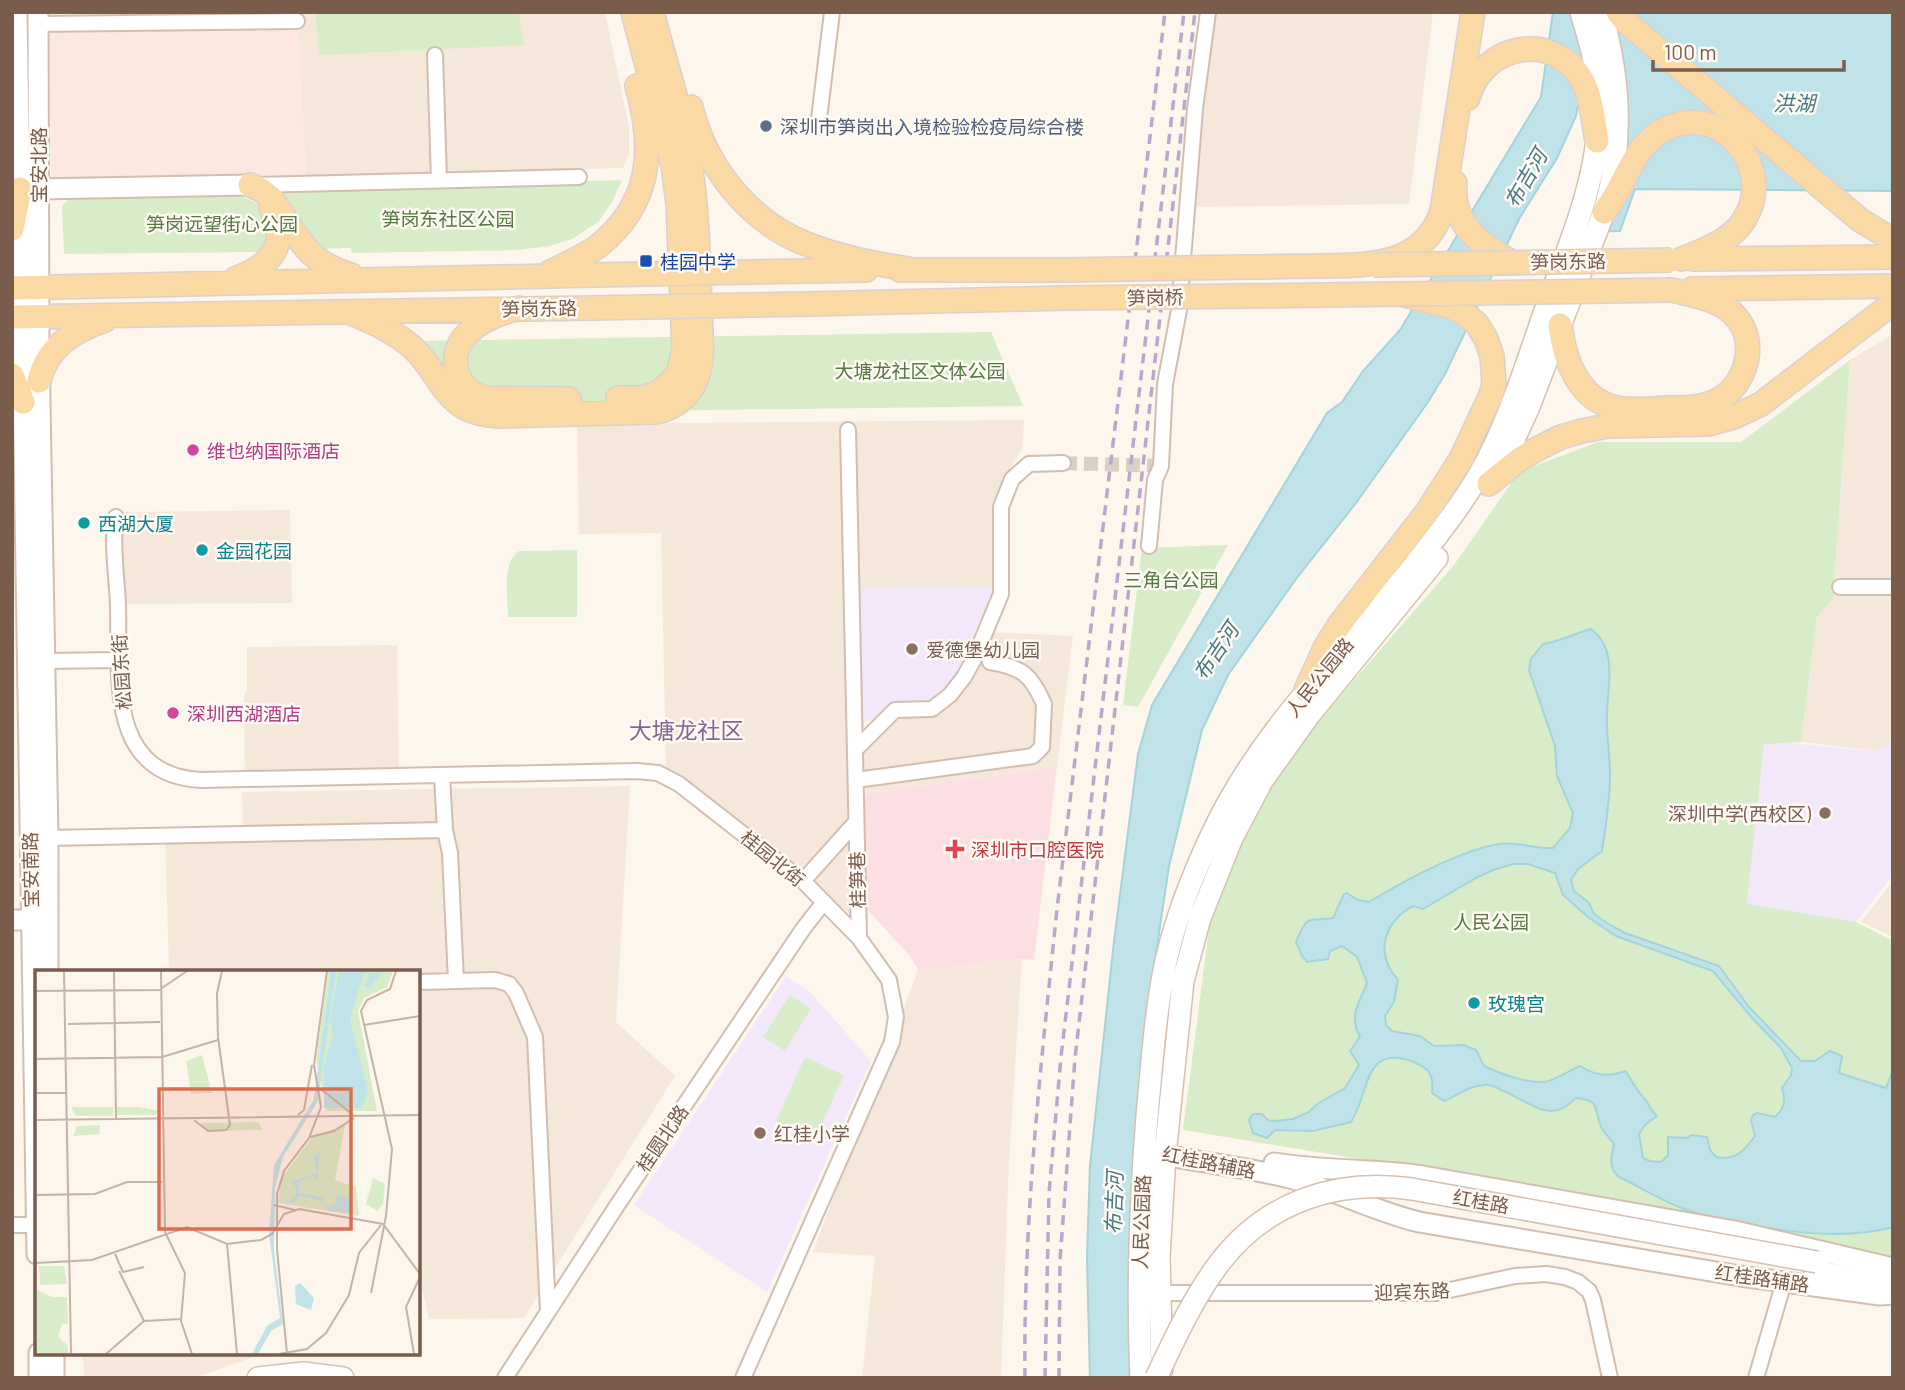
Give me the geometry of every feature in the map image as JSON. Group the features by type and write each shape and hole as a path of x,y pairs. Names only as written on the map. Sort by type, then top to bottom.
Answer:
{"main road":[{"path":"541,276 595,248 611,234 627,216 646,172 647,137 641,101 617,12"},
{"path":"519,308 503,312 478,325 459,345 458,376 462,386 472,394 502,399 642,398 660,392 678,375 684,349 678,203 665,131 633,12"},
{"path":"349,312 411,346 433,371 452,399 473,411 498,416 655,412 667,410 677,404 693,384 700,362 697,231 684,131 652,12"},
{"path":"667,12 694,117 707,150 720,173 741,200 764,220 804,243 866,261 913,270"},
{"path":"1473,12 1458,136 1454,187 1457,213 1477,240 1512,262"},
{"name":"人民公园路","path":"1158,1150 1183,981 1200,918 1231,838 1284,749 1417,584 1489,484 1511,446 1560,325 1585,234 1600,116 1597,77 1581,12"},
{"name":"人民公园路","path":"1142,1378 1158,1150 1159,1003 1167,958 1187,893 1213,832 1253,762 1306,690 1409,571 1478,475 1585,234 1604,212 1618,150 1619,111 1611,48 1601,12"},
{"path":"1618,12 1626,22 1850,211 1887,237"},
{"path":"1374,265 1412,250 1433,232 1442,211 1467,99 1478,74 1486,65 1511,51 1524,49 1550,52 1574,69 1587,92 1597,141"},
{"path":"1604,212 1615,199 1637,154 1647,141 1660,131 1679,124 1698,122 1714,126 1729,135 1741,146 1752,170 1753,193 1744,220 1734,231 1706,249 1676,259"},
{"path":"250,185 270,197 314,258 330,269 371,280"},
{"path":"224,283 263,265 275,252 278,242 279,232 271,208 250,185"},
{"path":"12,229 29,189"},
{"name":"笋岗东路","path":"1244,267 1893,257"},
{"name":"笋岗桥","path":"1065,270 1244,267"},
{"name":"笋岗东路","path":"24,288 808,271 1065,270"},
{"name":"笋岗东路","path":"1245,296 1893,286"},
{"path":"1560,325 1564,355 1584,389 1600,401 1618,408 1700,407 1719,400 1734,389 1744,372 1748,352 1745,333 1736,317 1721,305 1672,290"},
{"path":"1306,690 1325,648 1340,624 1427,512 1466,447 1494,384 1492,356 1477,324 1452,307 1400,294"},
{"name":"笋岗桥","path":"1066,299 1245,296"},
{"name":"笋岗东路","path":"24,317 1066,299"},
{"path":"1489,484 1520,459 1560,437 1608,426 1709,424 1734,417 1761,404 1893,303"},
{"path":"39,381 46,360 58,345 82,329 118,316"},
{"path":"12,375 23,402"},
{"name":"红桂路","path":"1156,1378 1210,1276 1236,1244 1265,1220 1285,1208 1321,1192 1346,1187 1391,1186 1412,1189 1816,1267 1893,1286"},
{"name":"红桂路","path":"1169,1378 1222,1279 1240,1257 1268,1233 1293,1217 1333,1202 1372,1198 1412,1200 1816,1267 1893,1276"},
{"name":"人民公园路","path":"1149,1293 1163,1378"},
{"path":"258,1378 304,1373 343,1378"}],"street":[{"name":"宝安北路","path":"17,12 15,51 29,189"},
{"path":"818,127 832,12"},
{"path":"1149,546 1155,480 1161,466 1165,384 1179,310 1196,98 1208,12"},
{"path":"38,18 204,17 297,22"},
{"name":"宝安北路","path":"24,317 38,18"},
{"path":"435,55 439,180"},
{"path":"29,189 579,177"},
{"name":"宝安南路","path":"24,317 39,381 48,970"},
{"name":"宝安南路","path":"24,317 19,513 22,920 35,1203"},
{"name":"桂笋巷","path":"848,430 859,938"},
{"path":"855,750 895,710 932,709 950,695 974,659 1001,594 1001,507 1012,480 1030,464 1063,463"},
{"name":"松园东街","path":"116,517 118,660 125,725 141,751 166,774 201,780"},
{"path":"1840,587 1893,587"},
{"path":"44,661 118,660"},
{"path":"856,780 1033,756 1042,747 1042,699 1028,677 1013,666 990,662"},
{"name":"桂园北街","path":"201,780 637,771 658,774 679,784 803,881 859,938 889,981 896,1017 892,1042 743,1378"},
{"path":"442,776 445,830 450,853 456,981"},
{"path":"803,881 855,823"},
{"path":"48,838 445,830"},
{"name":"桂圆北路","path":"505,1378 713,1063 824,902"},
{"path":"420,982 495,980 509,985 516,993 535,1037 548,1312"},
{"name":"红桂路辅路","path":"1158,1150 1183,1148 1295,1167 1394,1172 1735,1231 1880,1295 1893,1294"},
{"name":"红桂路辅路","path":"1158,1150 1274,1175 1333,1191 1396,1216 1740,1276 1816,1267 1893,1268"},
{"path":"12,1226 35,1225"},
{"name":"迎宾东路","path":"1149,1293 1436,1293 1515,1276 1565,1276 1589,1291 1593,1300 1610,1378"},
{"path":"1756,1378 1781,1292"},
{"path":"38,1355 39,1378"},
{"path":"54,1355 54,1378"}],"shaded area":[{"path":"204,12 605,12 629,127 629,153 623,168 306,176 297,22 205,23"},
{"path":"1208,12 1436,12 1433,14 1409,204 1193,207"},
{"path":"297,21 306,176 51,180 49,27"},
{"path":"1893,334 1893,742 1878,751 1801,742 1817,617 1833,599 1850,360"},
{"path":"1024,420 1023,447 1006,475 996,505 994,592 989,607 919,704 893,703 874,720 858,722 854,917 666,769 661,533 579,534 577,424"},
{"name":"金园花园","path":"290,510 292,603 128,604 123,600 121,519 125,512"},
{"name":"爱德堡幼儿园","path":"994,586 989,607 977,625 958,673 946,691 929,703 893,703 874,720 858,721 855,589"},
{"path":"988,632 1073,636 1057,767 862,794 860,755 895,715 935,715"},
{"path":"397,645 399,770 245,773 244,696 247,690 247,647"},
{"name":"深圳中学(西校区)","path":"1764,741 1878,751 1893,742 1893,875 1856,922 1747,905"},
{"name":"深圳市口腔医院","path":"1057,767 1034,960 918,970 910,956 863,905 862,794"},
{"path":"630,786 616,1022 675,1076 524,1318 429,1319 420,1280 420,970 169,970 165,832 243,831 242,792"},
{"path":"1893,881 1893,937 1861,922"},
{"path":"1022,959 1009,1160 1001,1378 862,1378 875,1256 813,1252 918,970"},
{"name":"红桂小学","path":"786,976 809,991 871,1061 767,1292 634,1205"},
{"path":"82,1355 259,1355 194,1378 85,1378"}],"green space":[{"path":"315,12 518,12 525,45 319,55"},
{"name":"笋岗东社区公园","path":"622,180 612,202 598,222 572,239 550,246 517,250 352,253 351,248 316,249 282,194 302,189"},
{"name":"笋岗远望街心公园","path":"224,193 254,202 265,212 270,228 264,250 64,254 62,206 72,197"},
{"name":"大塘龙社区文体公园","path":"991,332 1023,406 483,413 411,341"},
{"name":"人民公园","path":"1850,360 1833,599 1817,617 1801,742 1764,744 1747,904 1856,922 1893,941 1893,1259 1517,1185 1183,1130 1213,898 1289,755 1454,565 1519,472 1598,442 1741,442"},
{"name":"三角台公园","path":"1228,545 1138,707 1123,705 1142,548"},
{"path":"577,550 577,617 508,617 508,572 513,557 519,551"},
{"path":"790,995 811,1009 785,1051 763,1037"},
{"path":"805,1057 844,1075 815,1139 776,1121"}],"water":[{"name":"布吉河","path":"1553,12 1592,12 1587,64 1576,116 1557,158 1519,219 1445,374 1428,402 1228,675 1202,730 1169,866 1152,980 1132,1378 1090,1378 1087,1258 1090,1166 1114,941 1138,754 1152,705 1327,413 1342,402 1363,371 1400,330 1541,97"},
{"name":"洪湖","path":"1614,12 1893,12 1893,191 1635,189 1620,231 1581,232"},
{"path":"1591,629 1606,648 1609,659 1607,721 1610,785 1602,851 1578,869 1571,880 1574,891 1589,903 1594,914 1625,933 1719,966 1749,1007 1801,1061 1815,1061 1830,1051 1842,1056 1839,1073 1886,1088 1893,1070 1893,1227 1847,1234 1795,1232 1743,1224 1687,1210 1619,1177 1611,1162 1614,1144 1603,1130 1596,1108 1590,1101 1576,1098 1563,1108 1548,1111 1493,1086 1479,1085 1444,1101 1432,1093 1432,1078 1425,1068 1399,1058 1386,1059 1377,1064 1351,1122 1313,1131 1275,1130 1267,1138 1253,1133 1249,1120 1253,1114 1262,1114 1268,1120 1274,1121 1293,1119 1309,1112 1317,1104 1345,1088 1359,1065 1350,1051 1360,1037 1355,1016 1367,983 1357,957 1342,946 1330,951 1328,959 1307,962 1296,942 1306,923 1333,918 1344,894 1369,902 1432,868 1483,848 1506,843 1553,848 1570,828 1573,813 1557,776 1555,746 1529,670 1531,659 1543,644","holes":["1513,864 1528,864 1555,873 1563,895 1588,917 1616,936 1713,971 1781,1048 1792,1068 1791,1075 1782,1088 1783,1107 1775,1117 1757,1113 1753,1115 1751,1120 1755,1136 1738,1154 1729,1158 1716,1157 1710,1150 1707,1137 1691,1135 1687,1138 1668,1137 1668,1155 1661,1162 1643,1158 1639,1134 1646,1124 1657,1116 1626,1071 1602,1074 1580,1066 1549,1081 1530,1081 1484,1066 1476,1050 1464,1045 1434,1046 1420,1036 1392,1031 1386,1025 1385,1016 1394,1002 1398,980 1386,959 1385,949 1389,929 1395,921 1413,906 1423,909 1493,870"]}],"tunnel":[{"path":"1063,463 1161,466"}],"railway":[{"path":"1025,1378 1030,1202 1057,909 1165,12"},
{"path":"1045,1378 1049,1193 1061,1057 1184,12"},
{"path":"1059,1378 1060,1260 1075,1058 1195,12"}],"place":[{"name":"深圳市笋岗出入境检验检疫局综合楼","path":"766,126"},
{"name":"桂园中学","path":"646,261"},
{"name":"维也纳国际酒店","path":"193,450"},
{"name":"西湖大厦","path":"84,523"},
{"name":"金园花园","path":"202,550"},
{"name":"爱德堡幼儿园","path":"912,649"},
{"name":"深圳西湖酒店","path":"173,713"},
{"name":"深圳中学(西校区)","path":"1825,813"},
{"name":"深圳市口腔医院","path":"955,849"},
{"name":"玫瑰宫","path":"1474,1003"},
{"name":"红桂小学","path":"760,1133"}],"district":[{"name":"大塘龙社区","path":"686,730"}]}
